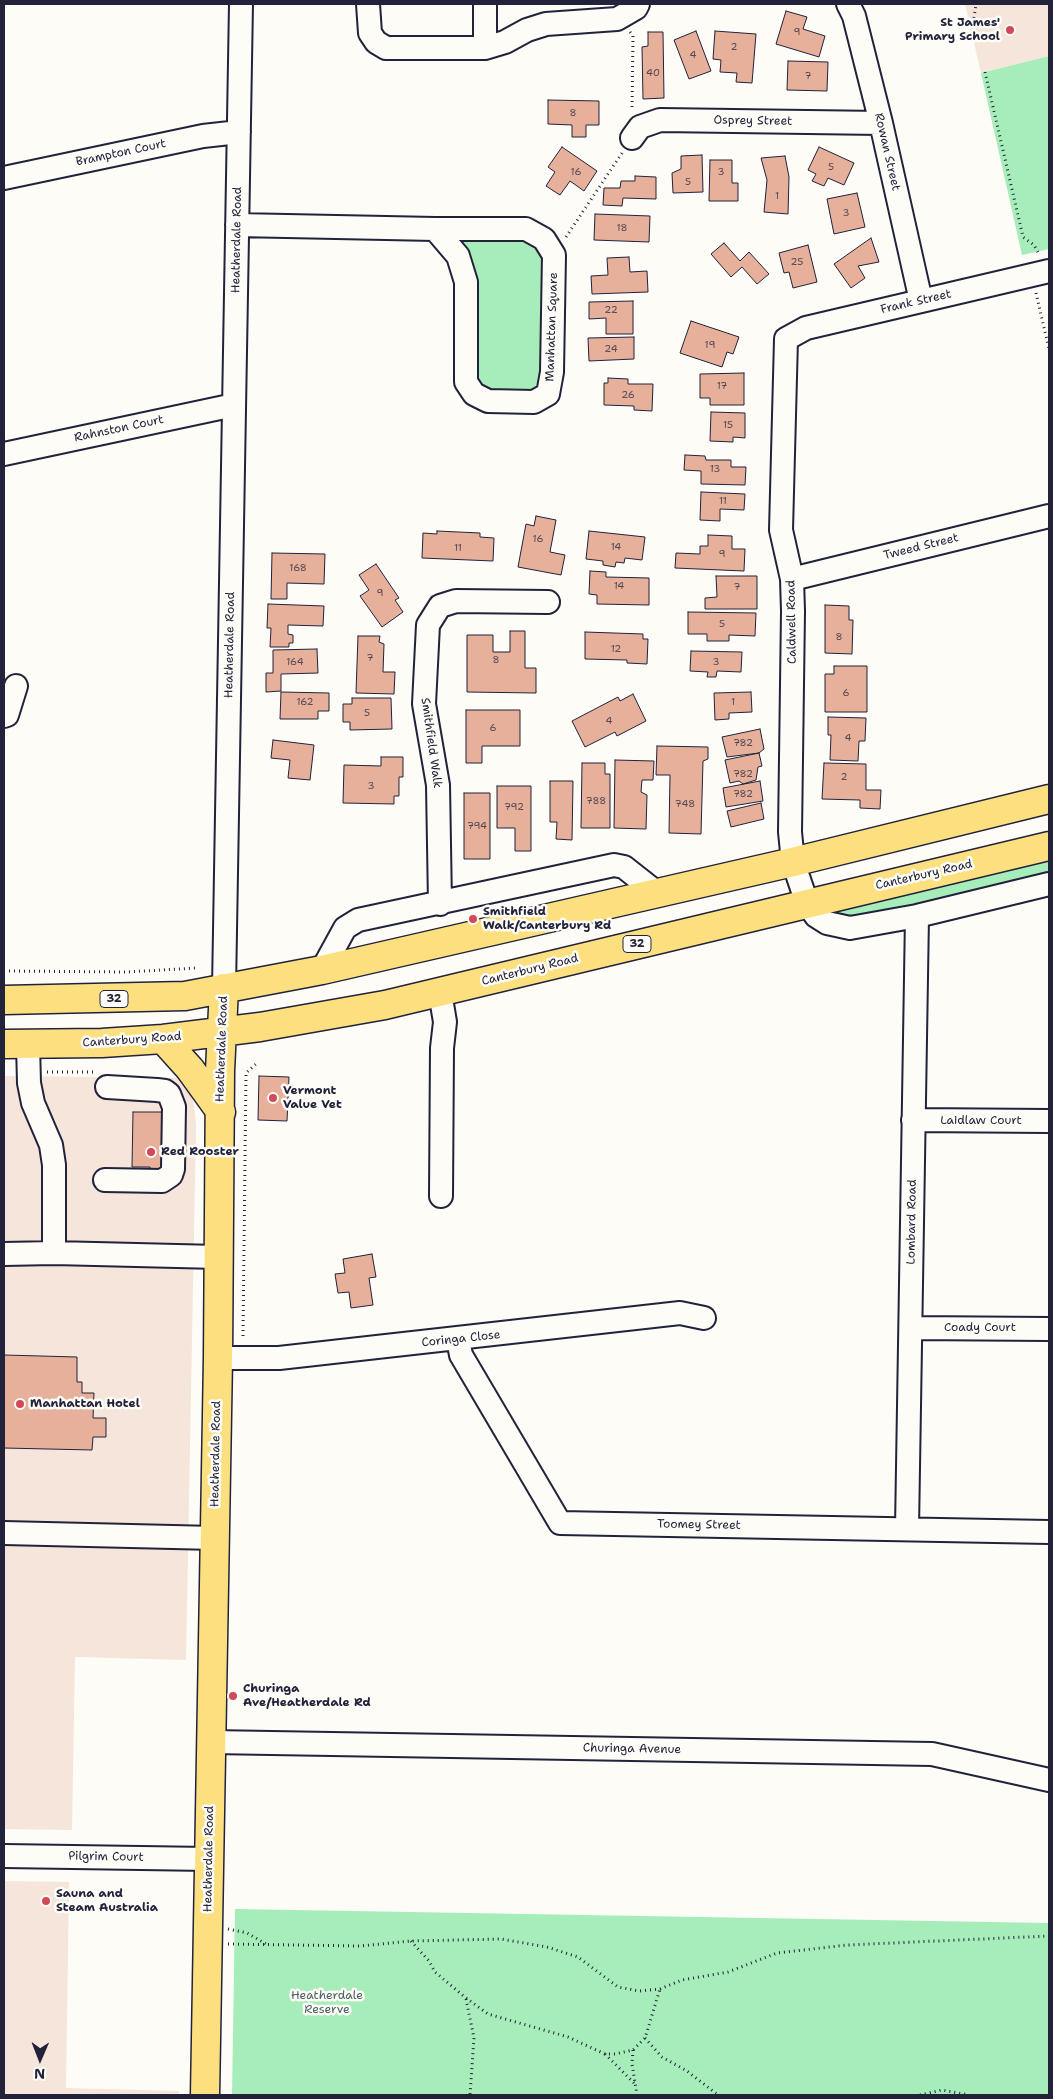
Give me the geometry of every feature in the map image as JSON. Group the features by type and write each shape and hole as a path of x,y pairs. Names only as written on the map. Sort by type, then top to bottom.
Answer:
{"main road":[{"name":"32","path":"4,1000 184,996 322,970 792,862 1049,798"},
{"name":"Canterbury Road","path":"16,1044 163,1039 222,1032 385,1005 1049,846"},
{"name":"Heatherdale Road","path":"205,2095 215,1936 209,1859 218,1358 220,1112 224,988"},
{"path":"163,1039 190,1069 220,1112"}],"street":[{"name":"Heatherdale Road","path":"224,988 241,4"},
{"path":"368,4 370,33 376,42 386,48 485,48 505,42 527,30 546,24 617,19 636,8 638,4"},
{"path":"484,4 485,48"},
{"name":"Rowan Street","path":"848,4 854,16 881,123 922,301"},
{"name":"Osprey Street","path":"632,138 640,127 660,120 881,123"},
{"name":"Brampton Court","path":"4,178 203,136 239,132"},
{"name":"Manhattan Square","path":"237,225 526,230 544,239 554,255 552,372 548,394 534,402 488,401 474,394 466,382 466,282 458,256 435,229"},
{"name":"Frank Street","path":"786,339 806,328 922,301 1044,263"},
{"name":"Caldwell Road","path":"786,339 781,530 792,579 794,612 790,832 792,862 807,903"},
{"name":"Rahnston Court","path":"4,454 234,405"},
{"name":"Tweed Street","path":"792,579 1049,516"},
{"name":"Smithfield Walk","path":"440,904 438,785 424,704 428,625 440,606 456,601 548,602"},
{"path":"4,716 7,715 16,686"},
{"path":"322,970 344,928 358,920 440,904 614,865 624,867 656,892"},
{"path":"807,903 816,916 827,923 850,928 917,916 1049,884"},
{"name":"Lombard Road","path":"907,1528 917,916"},
{"path":"440,992 445,1022 442,1048 441,1196"},
{"path":"16,1044 34,1103 51,1145 54,1165 54,1253"},
{"path":"105,1180 162,1181 171,1175 173,1169 174,1107 169,1094 157,1090 107,1087"},
{"name":"Laidlaw Court","path":"913,1120 1049,1121"},
{"path":"4,1254 54,1253 218,1257"},
{"name":"Coringa Close","path":"218,1358 279,1358 680,1313 704,1318"},
{"name":"Coady Court","path":"911,1328 1049,1329"},
{"name":"Toomey Street","path":"458,1339 461,1355 560,1523 1049,1532"},
{"path":"4,1532 215,1538"},
{"name":"Churinga Avenue","path":"211,1742 932,1754 1049,1780"},
{"name":"Pilgrim Court","path":"4,1856 209,1859"}],"path":[{"path":"974,18 976,4"},
{"path":"554,255 632,138 633,36 617,19"},
{"path":"985,72 1023,237 1034,245 1044,263"},
{"path":"1036,291 1049,349"},
{"path":"4,971 126,972 196,968"},
{"path":"242,1336 246,1073 257,1063"},
{"path":"215,1936 246,1933 267,1944"},
{"path":"215,1936 267,1944 360,1946 411,1941 500,1939 547,1947 578,1957 618,1987 639,1991 660,1989 682,1980 728,1972 777,1953 847,1945 1049,1936"},
{"path":"411,1941 429,1961 435,1972 488,2014 568,2037 605,2054 635,2083"},
{"path":"605,2054 633,2050 645,2038 660,1989"},
{"path":"466,1998 474,2038 470,2095"},
{"path":"645,2038 662,2057 687,2071 718,2095"},
{"path":"633,2050 637,2095"},
{"path":"920,2095 942,2090 969,2095"}],"shaded area":[{"name":"St James' Primary School","path":"965,4 1049,4 1049,56 981,73"},
{"path":"4,1076 186,1078 194,1105 196,1125 186,1660 75,1657 72,1830 4,1829"},
{"path":"4,1881 69,1882 66,2088 179,2091 179,2095 4,2095"}],"green space":[{"path":"1049,56 1049,249 1022,255 981,73"},
{"path":"519,237 541,253 548,278 540,380 534,388 526,392 508,396 484,388 475,380 460,243 461,238"},
{"path":"1049,860 1049,876 860,920 839,917 838,911"},
{"name":"Heatherdale Reserve","path":"235,1909 1049,1923 1049,2095 232,2095"}],"building":[{"path":"786,11 807,17 803,29 825,36 819,57 776,44"},
{"path":"696,31 711,71 689,79 674,40"},
{"path":"715,31 756,34 752,83 736,82 737,73 720,72 721,60 713,59"},
{"path":"648,32 663,32 664,98 643,99 642,47 648,46"},
{"path":"788,61 828,62 827,91 787,90"},
{"path":"548,100 599,101 599,125 586,125 586,137 572,137 572,125 548,124"},
{"path":"562,147 597,171 584,191 570,181 560,195 546,186 555,172 548,167"},
{"path":"819,147 854,163 844,185 828,178 824,186 812,181 816,174 808,170"},
{"path":"702,155 703,192 673,193 672,173 681,169 681,156"},
{"path":"785,156 789,177 788,214 764,212 767,180 761,158"},
{"path":"710,160 732,160 732,183 738,183 738,201 709,201"},
{"path":"635,176 656,177 656,199 623,198 622,206 603,205 604,188 620,188 621,181 635,181"},
{"path":"857,193 865,227 834,234 827,199"},
{"path":"595,214 650,216 649,242 594,240"},
{"path":"871,238 879,262 858,266 865,278 851,288 834,264"},
{"path":"724,243 740,261 749,252 769,274 757,284 742,267 731,277 711,254"},
{"path":"808,245 817,282 793,288 789,272 784,273 779,253"},
{"path":"629,257 630,272 647,271 648,292 592,294 591,276 608,275 607,258"},
{"path":"633,301 633,334 606,334 606,318 589,319 589,302"},
{"path":"691,321 739,337 733,354 727,352 722,367 680,353"},
{"path":"634,337 634,359 589,361 588,338"},
{"path":"744,373 744,405 710,405 710,398 700,398 700,374"},
{"path":"608,378 628,379 628,384 653,384 652,411 634,410 634,406 604,405 604,383 608,383"},
{"path":"711,412 745,413 745,438 733,437 733,442 710,441"},
{"path":"685,455 705,456 706,460 731,460 731,467 746,467 745,485 701,484 701,471 684,470"},
{"path":"701,492 745,494 744,510 720,509 720,521 700,520"},
{"path":"536,516 556,520 550,552 565,555 561,575 518,567 526,524 534,526"},
{"path":"437,531 480,533 480,537 494,538 493,561 422,558 423,533 437,534"},
{"path":"589,531 645,537 642,560 625,558 624,563 616,562 615,567 603,565 603,561 586,559"},
{"path":"708,535 732,536 732,549 745,549 744,571 675,568 676,553 700,554 700,546 708,546"},
{"path":"272,553 325,554 324,584 287,583 287,599 271,599"},
{"path":"376,564 399,598 395,600 403,612 382,627 360,596 369,590 359,575"},
{"path":"590,571 606,572 606,577 649,578 649,605 597,604 597,595 589,594"},
{"path":"716,576 757,576 757,609 705,609 705,598 717,597"},
{"path":"268,604 324,606 323,626 288,625 288,634 293,635 293,643 289,643 289,647 270,647 271,628 267,628"},
{"path":"825,605 849,606 849,620 853,620 852,654 825,653"},
{"path":"688,612 756,613 755,636 729,635 729,641 707,641 707,634 688,634"},
{"path":"510,631 525,631 525,668 536,668 536,693 467,692 467,635 493,635 493,652 510,652"},
{"path":"585,632 643,634 643,639 648,639 647,664 627,663 627,660 585,659"},
{"path":"358,636 380,636 379,642 384,644 383,672 395,672 394,694 356,693"},
{"path":"317,649 318,673 281,674 281,691 266,692 266,673 273,673 273,650"},
{"path":"691,651 742,652 741,672 717,671 716,677 707,677 708,672 690,671"},
{"path":"834,666 867,666 867,712 825,712 825,674 834,674"},
{"path":"281,692 329,693 329,711 318,711 318,719 280,719"},
{"path":"751,692 752,712 729,713 729,719 715,720 714,693"},
{"path":"633,694 646,721 617,736 615,732 585,747 572,721 618,697 620,701"},
{"path":"352,698 391,698 392,729 350,730 350,722 343,722 343,704 352,704"},
{"path":"466,710 520,710 520,746 482,746 482,763 466,763"},
{"path":"828,717 866,718 865,741 859,741 858,761 830,760 831,735 828,735"},
{"path":"760,729 764,749 759,753 727,757 722,737"},
{"path":"273,740 314,745 310,780 288,778 290,760 271,758"},
{"path":"657,746 708,747 708,759 703,761 701,834 669,833 670,775 656,775"},
{"path":"759,753 762,766 758,767 756,780 743,784 739,781 730,783 725,760"},
{"path":"381,757 403,757 403,777 399,777 399,796 394,796 394,804 343,803 344,765 381,766"},
{"path":"615,760 654,761 653,780 642,780 641,792 647,795 646,829 614,828"},
{"path":"582,763 605,763 605,774 610,774 610,828 581,828"},
{"path":"824,763 866,764 866,790 881,790 880,809 860,808 860,800 822,799"},
{"path":"550,781 573,781 572,840 556,839 557,822 550,822"},
{"path":"760,781 763,801 726,807 723,788"},
{"path":"497,786 531,786 531,851 515,851 515,828 497,828"},
{"path":"464,793 490,793 490,859 464,859"},
{"path":"761,803 764,819 731,827 727,811"},
{"name":"Vermont Value Vet","path":"259,1076 289,1077 287,1121 258,1120"},
{"name":"Red Rooster","path":"133,1112 169,1112 164,1174 150,1173 150,1167 132,1167"},
{"path":"372,1254 376,1277 369,1278 373,1305 351,1308 349,1292 338,1293 335,1274 345,1273 343,1259"},
{"path":"4,1355 77,1357 77,1382 82,1382 82,1393 94,1393 93,1418 106,1418 106,1437 93,1437 92,1450 4,1448"}],"place":[{"name":"St James' Primary School","path":"1010,30"},
{"name":"Smithfield Walk/Canterbury Rd","path":"473,919"},
{"name":"Vermont Value Vet","path":"273,1098"},
{"name":"Red Rooster","path":"151,1152"},
{"name":"Manhattan Hotel","path":"20,1404"},
{"name":"Churinga Ave/Heatherdale Rd","path":"233,1696"},
{"name":"Sauna and Steam Australia","path":"46,1901"}]}
